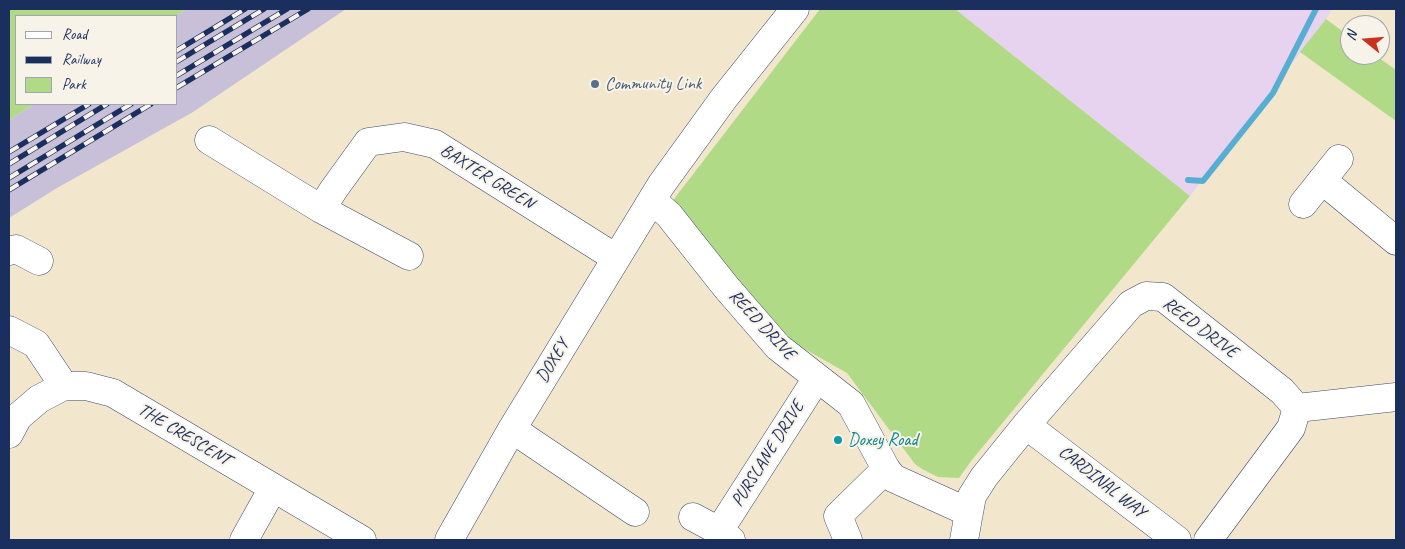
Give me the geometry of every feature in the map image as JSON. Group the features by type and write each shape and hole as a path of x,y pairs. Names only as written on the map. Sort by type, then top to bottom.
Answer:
{"street":[{"path":"657,192 724,98 795,9"},
{"name":"BAXTER GREEN","path":"321,209 368,142 404,137 435,144 616,258"},
{"path":"209,140 321,209 410,256"},
{"path":"1303,204 1339,159"},
{"path":"1322,180 1396,241"},
{"name":"DOXEY","path":"449,540 512,429 657,192"},
{"name":"REED DRIVE","path":"657,192 669,214 726,287 778,347 851,404 886,469 893,478 968,512"},
{"path":"9,251 16,249 39,261"},
{"name":"REED DRIVE","path":"964,540 972,496 984,476 1131,304 1146,296 1163,297 1282,391 1297,408"},
{"path":"9,330 36,344 64,386"},
{"name":"PURSLANE DRIVE","path":"725,536 817,378"},
{"name":"THE CRESCENT","path":"9,434 18,417 39,399 64,386 86,386 113,393 362,540"},
{"path":"1208,540 1291,428 1297,408 1396,397"},
{"name":"CARDINAL WAY","path":"1026,425 1177,540"},
{"path":"512,429 636,512"},
{"path":"848,540 838,516 886,469"},
{"path":"244,540 273,488"},
{"path":"693,517 725,536"}],"shaded area":[{"path":"187,9 346,9 193,112 57,188 9,218 9,120 32,105 178,105 177,15"},
{"path":"955,9 1332,9 1190,196"}],"green space":[{"path":"9,9 187,9 177,15 15,15 15,105 32,105 9,120"},
{"path":"820,9 955,9 1190,196 959,478 938,477 915,464 847,373 794,343 671,203"},
{"path":"1326,19 1340,30 1340,65 1389,65 1396,70 1396,121 1300,52"}],"waterway":[{"path":"1188,180 1203,181 1273,93 1316,9"}],"railway":[{"path":"178,50 245,9"},
{"path":"178,61 264,9"},
{"path":"178,75 287,9"},
{"path":"178,87 308,9"},
{"path":"9,152 87,105"},
{"path":"9,164 105,105"},
{"path":"9,178 129,105"},
{"path":"9,190 149,105"}],"place":[{"name":"Community Link","path":"595,84"},
{"name":"Doxey Road","path":"838,440"}]}
